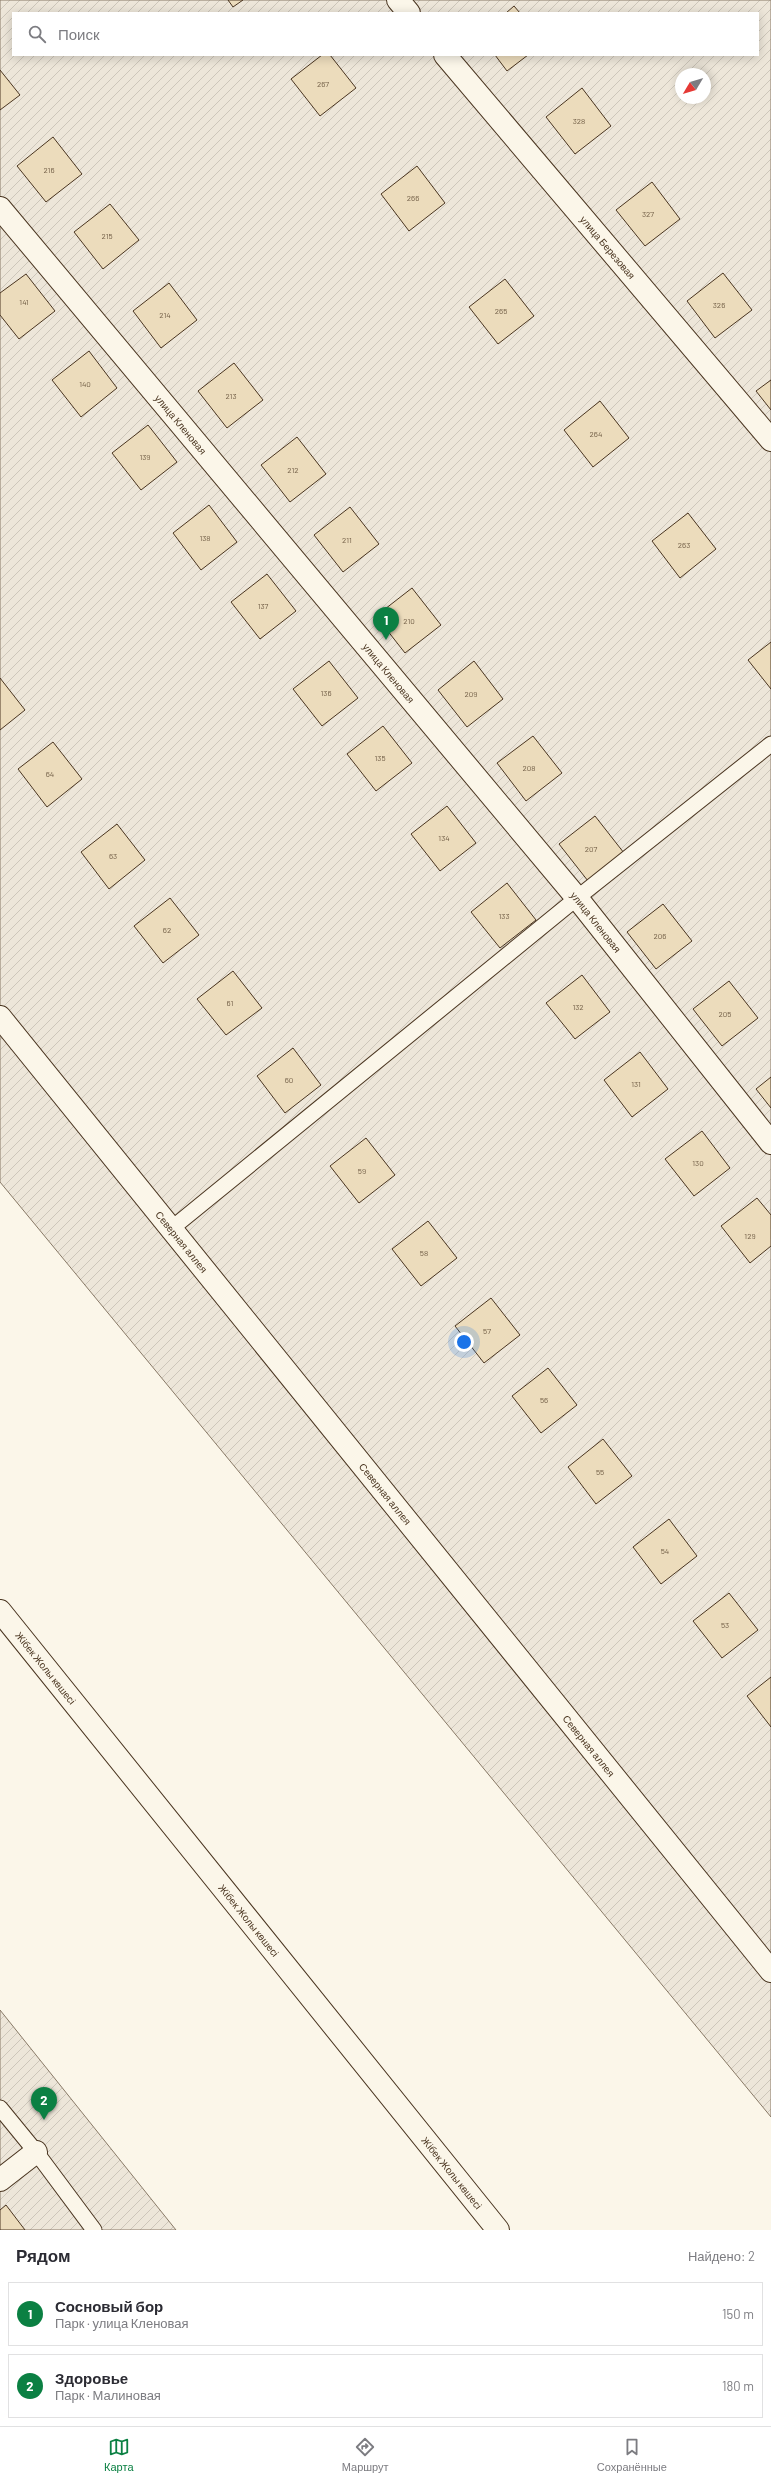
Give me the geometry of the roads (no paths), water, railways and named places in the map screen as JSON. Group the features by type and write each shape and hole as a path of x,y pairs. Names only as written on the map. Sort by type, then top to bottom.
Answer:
{"main road":[{"path":"398,0 408,12"},
{"name":"улица Березовая","path":"446,56 771,440"},
{"name":"улица Кленовая","path":"0,208 577,898 771,1143"},
{"name":"Северная аллея","path":"0,1017 771,1971"},
{"name":"Жібек Жолы көшесі","path":"0,1611 498,2230"},
{"path":"0,2180 36,2152"}],"lane":[{"path":"171,1229 577,898 771,744"},
{"path":"0,2108 36,2152 94,2230"}],"place":[{"name":"Сосновый бор","path":"386,640"},
{"name":"Здоровье","path":"44,2120"}]}
